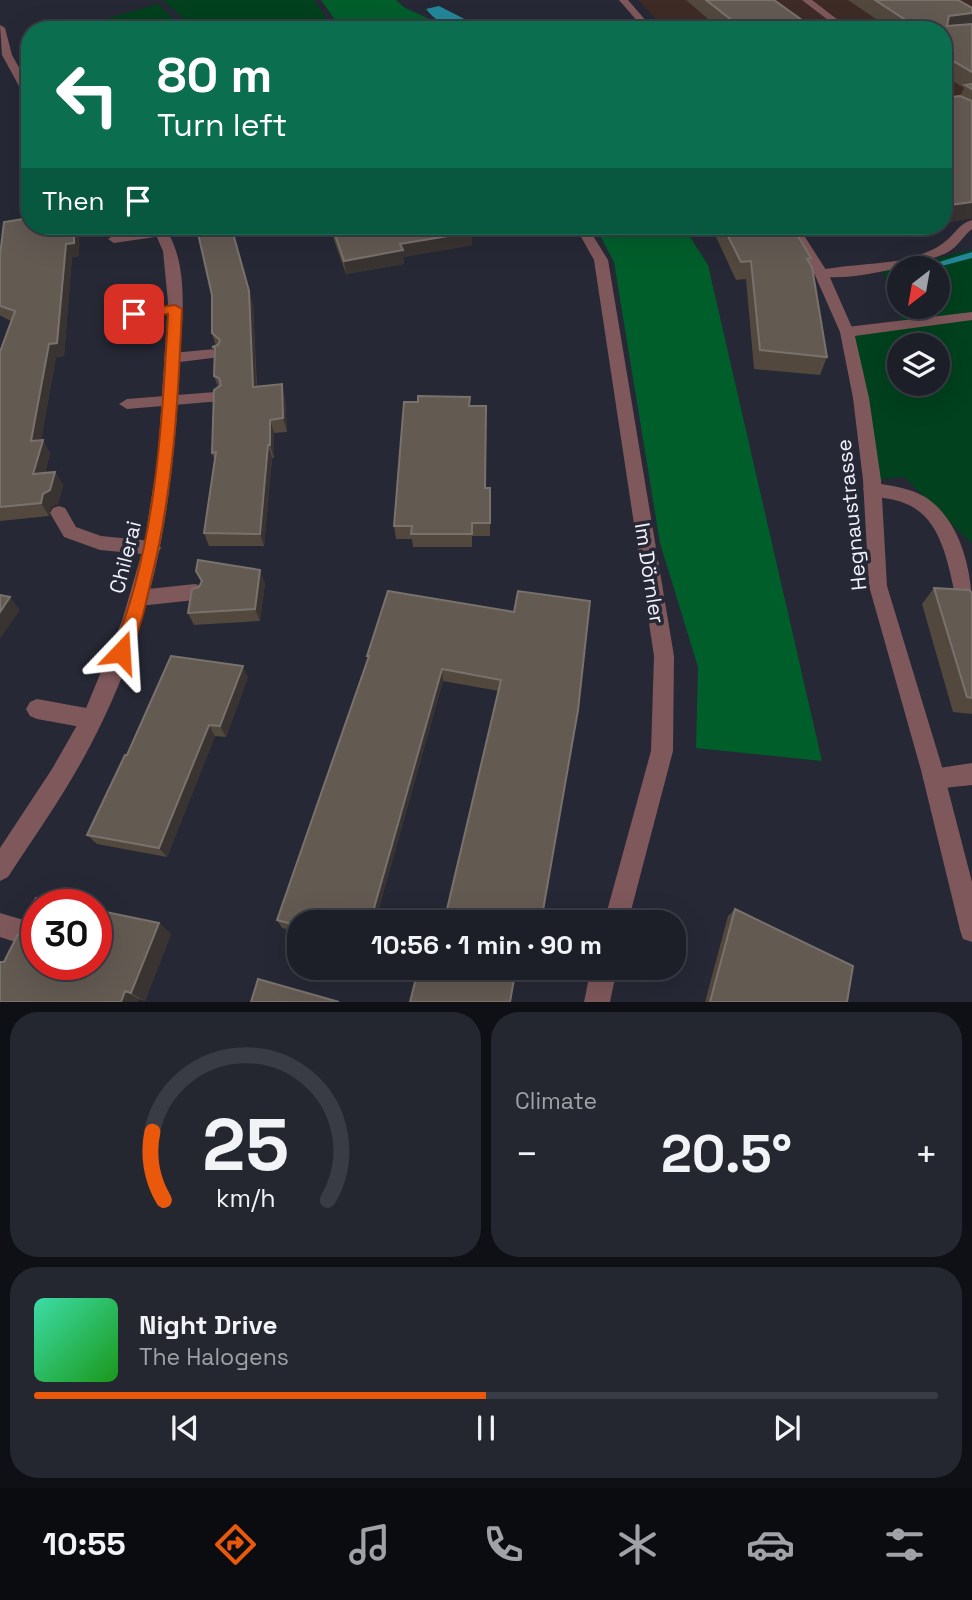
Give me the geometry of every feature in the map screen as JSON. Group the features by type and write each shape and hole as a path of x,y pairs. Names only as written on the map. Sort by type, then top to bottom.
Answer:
{"street":[{"path":"623,0 642,21"},
{"path":"806,0 835,21"},
{"path":"1,28 6,55 21,81"},
{"path":"821,273 893,266 946,249 965,226 972,224"},
{"path":"114,239 133,235"},
{"name":"Chilerai","path":"0,869 76,750 92,719 131,629 152,548 158,517 170,400 175,309 173,278 162,235"},
{"name":"Im Dörnler","path":"586,235 601,260 663,656 662,751 619,910"},
{"name":"Hegnaustrasse","path":"798,235 821,273 847,332 861,398 872,489 878,586 934,778 972,930"},
{"path":"114,316 175,309"},
{"path":"847,332 972,316"},
{"path":"172,358 215,354"},
{"path":"127,404 215,397"},
{"path":"872,489 918,501 937,517 951,544 967,602"},
{"path":"58,513 70,532 100,543 152,548"},
{"path":"139,598 195,592"},
{"path":"37,709 92,719"},
{"path":"934,778 972,774"},
{"path":"0,925 21,931"},
{"path":"597,1002 602,980"}],"shaded area":[{"path":"638,0 972,0 972,95 952,98 952,21 658,21"}],"green space":[{"path":"163,0 314,0 328,21 186,21"},
{"path":"321,0 396,0 405,8 434,21 336,21"},
{"path":"158,4 176,21 99,21"},
{"path":"600,235 689,235 708,265 822,761 696,748 698,667 660,543 614,262"},
{"path":"972,250 972,312 950,315 950,256 947,256"},
{"path":"972,316 972,544 904,477 872,480 847,332"},
{"path":"901,319 923,319 902,322"}],"water":[{"path":"439,6 468,21 439,21 426,9"}],"building":[{"path":"706,0 774,0 803,21 733,21"},
{"path":"875,0 958,0 972,8 972,13 949,16 948,21 907,21"},
{"path":"972,24 972,72 952,60 952,26"},
{"path":"960,96 972,101 972,202 952,205 952,97"},
{"path":"21,219 21,235 74,235 74,243 66,244 57,343 49,344 31,441 43,440 33,474 55,472 50,490 43,494 41,503 0,507 0,352 15,311 0,306 0,255 4,222"},
{"path":"198,235 233,235 249,291 253,387 282,384 283,418 270,420 270,445 260,534 204,533 216,452 212,453 214,390 221,385 219,378 214,376 215,347 212,347 218,345 220,340 212,333 212,295"},
{"path":"335,235 454,235 400,244 403,250 344,261"},
{"path":"728,235 797,235 811,258 807,259 812,267 827,357 760,350 751,261 741,262"},
{"path":"418,396 470,397 469,406 486,406 485,488 490,488 490,523 472,523 472,534 411,534 412,526 394,526 404,402 418,402"},
{"path":"198,560 260,570 255,609 188,613 192,589 199,587 202,581 196,571"},
{"path":"934,588 969,590 972,593 972,698 967,697"},
{"path":"388,591 514,612 518,591 590,601 578,710 543,910 447,910 501,680 442,669 373,910 287,910 287,923 277,920"},
{"path":"0,595 10,597 0,612"},
{"path":"171,656 243,666 220,726 209,725 159,848 87,835 127,755"},
{"path":"735,909 853,966 847,1002 710,1002"},
{"path":"112,913 159,923 131,993 125,991 121,1002 0,1002 0,962 4,962 21,933 21,980 112,980"},
{"path":"258,979 339,1002 251,1002"},
{"path":"416,980 514,980 510,1002 410,1002"}],"waterway":[{"path":"950,261 972,255"}],"route":[{"path":"121,652 131,629 158,517 170,410 175,309 134,314"}]}
